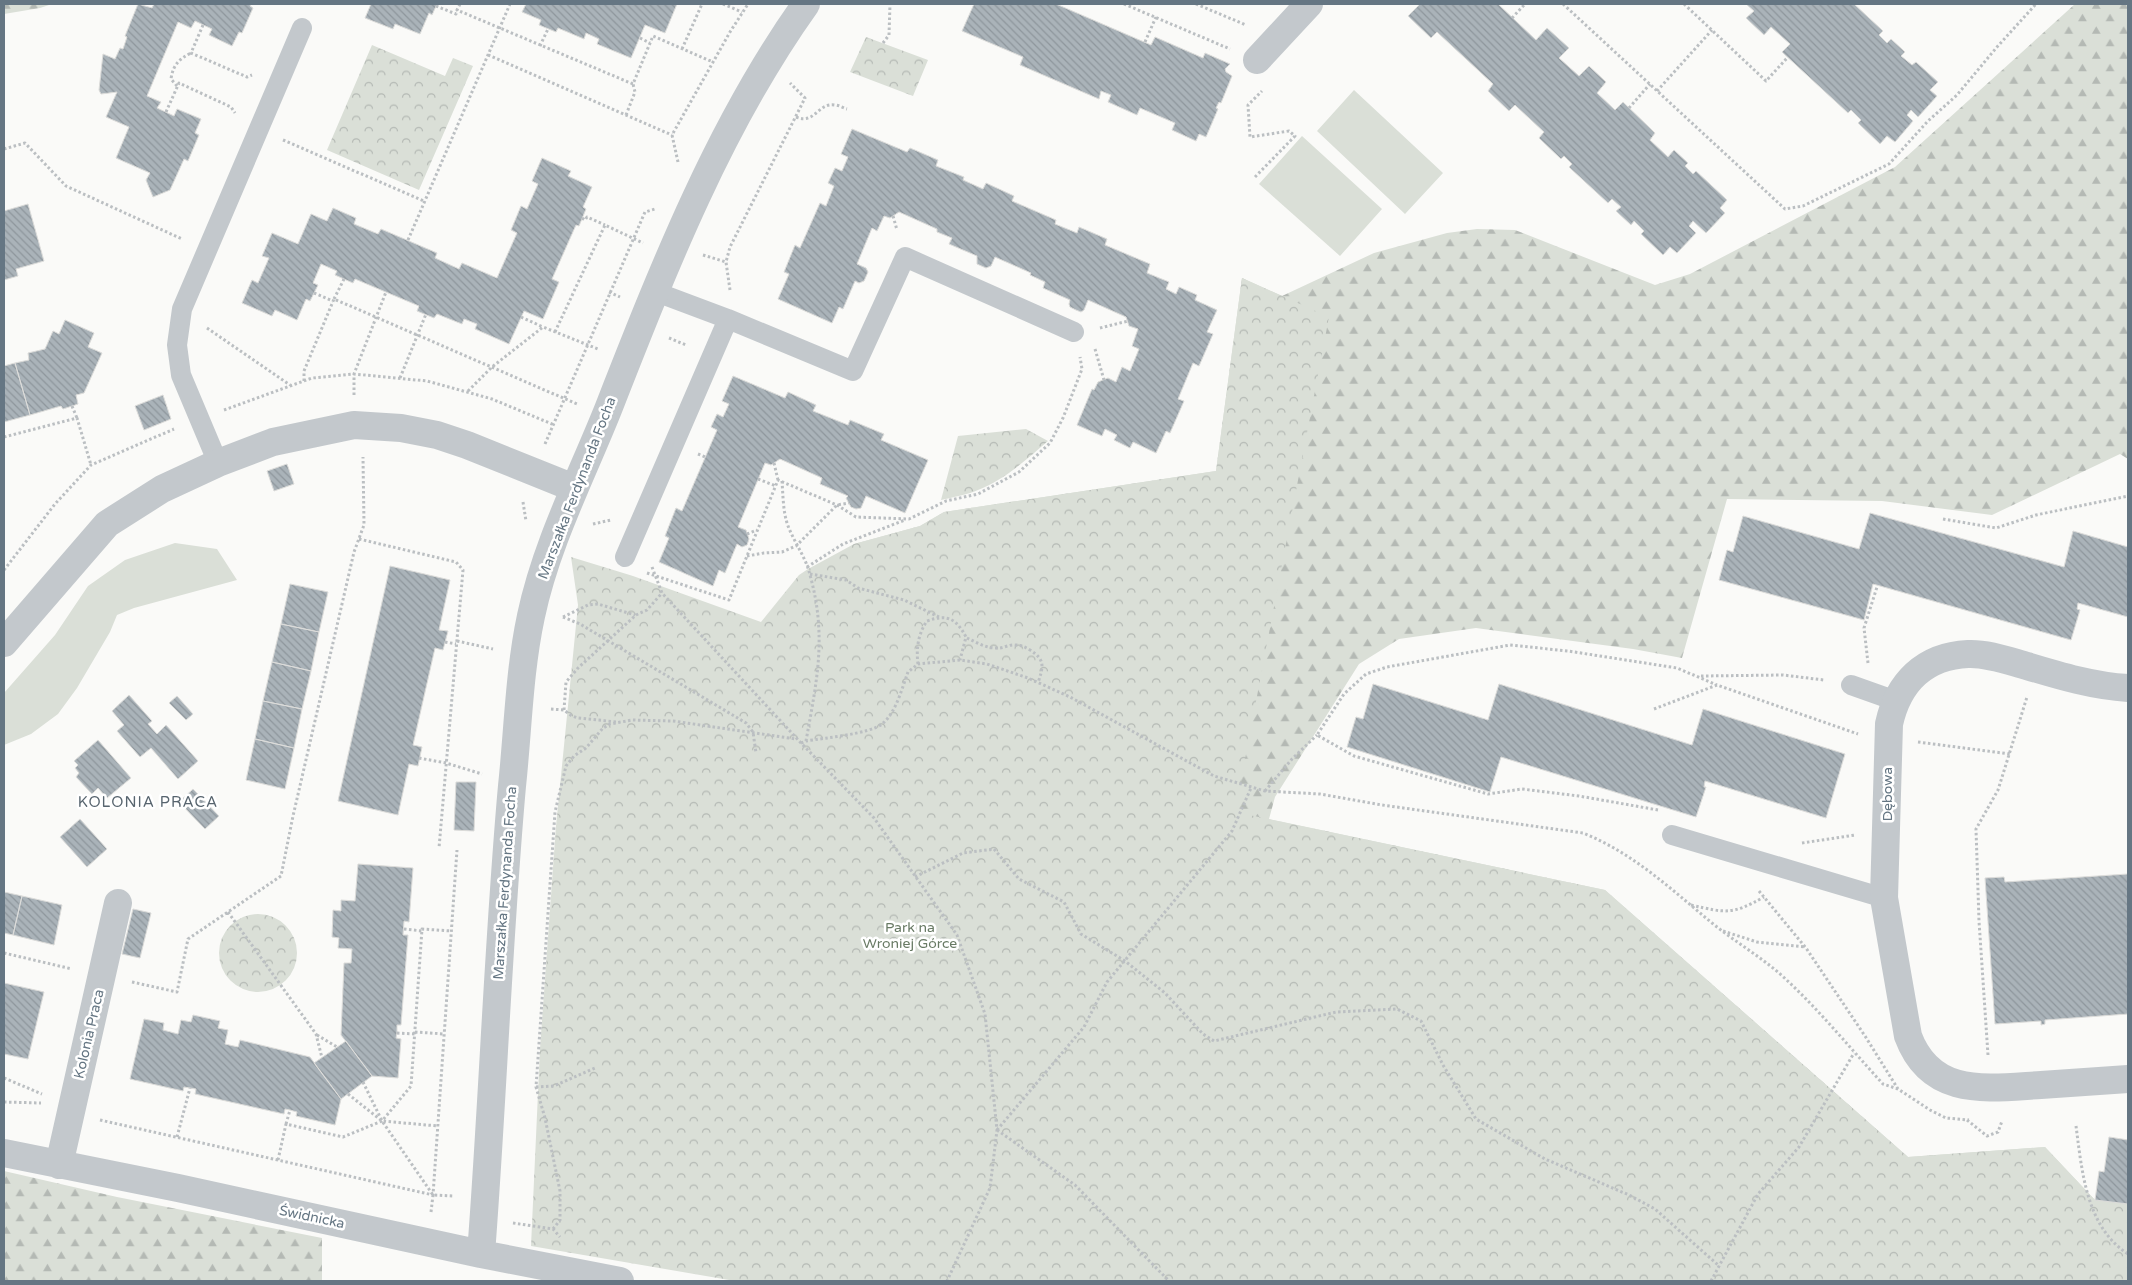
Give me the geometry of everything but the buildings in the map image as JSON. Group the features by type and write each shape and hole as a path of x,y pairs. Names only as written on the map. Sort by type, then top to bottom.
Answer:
{"street":[{"name":"Marszałka Ferdynanda Focha","path":"480,1254 508,837 525,650 531,615 539,586 574,488 656,292 718,154 766,65 806,4"},
{"path":"1257,60 1309,4"},
{"path":"4,642 107,524 162,489 218,463 273,442 354,425 401,428 438,435 467,445 574,488"},
{"name":"Dębowa","path":"2128,688 2103,686 1993,657 1968,654 1949,657 1923,667 1905,684 1896,701 1889,724 1887,739 1887,830 1884,898 1908,1036 1913,1050 1926,1067 1944,1079 1969,1087 1991,1088 2128,1079"},
{"name":"Kolonia Praca","path":"58,1165 58,1108 102,976 118,903"},
{"name":"Świdnicka","path":"4,1153 178,1188 480,1254 570,1276 620,1281"}],"lane":[{"path":"218,463 181,375 177,345 183,306 302,28"},
{"path":"656,292 728,319 853,371 905,257 1074,332"},
{"path":"625,557 728,319"},
{"path":"1851,685 1896,701"},
{"path":"1672,834 1884,898"}],"path":[{"path":"436,6 456,14 460,4"},
{"path":"408,240 510,4"},
{"path":"682,49 702,4"},
{"path":"723,4 742,12"},
{"path":"680,168 672,135 748,4"},
{"path":"883,43 889,35 890,4"},
{"path":"1196,4 1254,28"},
{"path":"1512,18 1525,4"},
{"path":"1563,4 1784,209 1803,206 1889,164 1928,121 1957,95 2036,4"},
{"path":"1684,4 1766,81 1788,57"},
{"path":"457,10 633,84"},
{"path":"1145,42 1156,17"},
{"path":"178,86 171,79 174,66 182,57 191,53 203,25"},
{"path":"540,46 548,29"},
{"path":"1657,90 1712,30"},
{"path":"626,114 635,92 633,84 653,36 713,62"},
{"path":"640,38 650,43"},
{"path":"191,53 247,77 252,76"},
{"path":"488,55 672,135"},
{"path":"728,319 733,306 726,262 730,247 805,98 789,82"},
{"path":"166,112 179,83 231,107 233,110"},
{"path":"1629,108 1650,84"},
{"path":"1254,177 1294,136 1289,131 1250,137 1248,105 1263,90"},
{"path":"796,117 804,120 808,119 824,107 835,104 847,109"},
{"path":"259,130 424,201"},
{"path":"4,149 25,143 66,186 168,233"},
{"path":"552,424 645,212 661,208"},
{"path":"582,218 585,220 586,217 633,238"},
{"path":"556,332 605,225"},
{"path":"304,381 304,371 344,279"},
{"path":"354,425 354,374 386,292"},
{"path":"314,293 605,416"},
{"path":"183,306 215,335 291,385"},
{"path":"400,378 426,314"},
{"path":"521,317 627,361"},
{"path":"468,392 492,368 543,327"},
{"path":"807,567 843,544 946,501 978,494 1019,472 1050,443 1063,418 1082,369 1074,332"},
{"path":"1093,341 1104,380"},
{"path":"72,406 91,465"},
{"path":"4,437 76,418"},
{"path":"4,953 177,992 188,939 281,876 292,816 354,552 364,526 363,461"},
{"path":"774,464 780,481 787,522 810,574 819,615 821,648 806,741"},
{"path":"758,479 776,486"},
{"path":"780,481 837,505 856,517 909,518"},
{"path":"625,557 623,562 655,576 729,600 757,530 780,481"},
{"path":"1943,519 1996,528 2036,514 2128,496"},
{"path":"523,500 527,525"},
{"path":"746,557 782,552 796,546 837,505 849,503"},
{"path":"747,534 757,530"},
{"path":"359,539 456,562 463,570 439,848"},
{"path":"810,574 846,580 858,588 904,600 939,617"},
{"path":"655,576 662,593 796,739 874,818 957,935 985,1014 996,1130 990,1188 947,1281"},
{"path":"564,710 566,682 578,668 636,615 647,610 662,593"},
{"path":"636,615 598,604 588,605 563,617 580,624 734,714 746,723 753,732 756,753"},
{"path":"918,664 918,641 921,630 927,620 939,617 951,618 961,626 967,638 987,647 998,649 1013,644 1029,649 1040,657 1043,669 1038,683"},
{"path":"960,660 967,638"},
{"path":"446,642 457,642 501,650"},
{"path":"1264,791 1292,759 1317,735 1344,694 1366,674 1387,667 1510,645 1568,650 1677,668 1717,685 1864,736"},
{"path":"801,744 806,741 871,729 883,724 892,711 908,672 918,664 960,660 987,664 1070,697 1214,776 1251,788 1264,791 1320,794 1382,805 1582,833 1605,842 1648,869 1720,930 1778,973 1810,1004 1883,1084 1898,1089 1912,1099"},
{"path":"1697,675 1800,676 1851,685"},
{"path":"1654,709 1717,685"},
{"path":"520,705 564,710 578,718 620,722"},
{"path":"1991,1088 1979,921 1976,829 1998,790 2024,706"},
{"path":"554,1229 560,1220 560,1191 545,1118 536,1087 554,812 566,766 574,756 586,748 603,728 632,720 673,722 796,739"},
{"path":"1317,735 1354,756 1488,794 1522,789 1579,796 1660,811 1672,834"},
{"path":"1913,741 2010,754"},
{"path":"419,758 446,763 488,776"},
{"path":"996,1130 1084,1027 1107,982 1232,831 1251,788"},
{"path":"1796,844 1887,830"},
{"path":"915,877 963,853 994,849 1019,879 1064,902 1080,934 1125,961 1165,993 1204,1034 1214,1041 1336,1012 1397,1009 1421,1020 1443,1065 1476,1119 1545,1159 1655,1209 1718,1265"},
{"path":"433,1195 457,850"},
{"path":"1690,904 1731,912 1749,906 1763,896 1806,948 1898,1089"},
{"path":"228,912 316,1034 322,1058"},
{"path":"404,929 451,931"},
{"path":"1720,930 1757,942 1806,948"},
{"path":"382,1121 411,1086 422,931"},
{"path":"397,1033 444,1034"},
{"path":"316,1034 337,1047"},
{"path":"1711,1281 1758,1194 1799,1147 1854,1053"},
{"path":"536,1087 554,1086 595,1068"},
{"path":"4,1078 45,1096 58,1108"},
{"path":"363,1082 382,1121 433,1195"},
{"path":"178,1138 190,1088"},
{"path":"348,1094 382,1121"},
{"path":"4,1102 58,1108 178,1138 433,1195 459,1196"},
{"path":"278,1160 290,1110"},
{"path":"1966,1120 1987,1136 1998,1132 2002,1121"},
{"path":"286,1124 343,1137 382,1121 438,1126"},
{"path":"2076,1126 2082,1175 2091,1204 2101,1226 2115,1246 2128,1254"},
{"path":"996,1130 1075,1186 1169,1281"}],"green space":[{"path":"4,4 52,4 4,14"},
{"name":"Park na Wroniej Górce","path":"2075,4 2128,4 2128,459 2120,454 1992,515 1882,501 1727,499 1682,658 1633,649 1476,628 1399,639 1359,664 1275,797 1269,819 1605,890 1908,1157 2045,1147 2095,1200 2128,1204 2128,1281 735,1281 636,742 854,544 920,526 944,512 1216,471 1242,278 1282,296 1374,253 1447,233 1477,229 1515,230 1655,285 1690,274 1895,167"},
{"path":"866,37 928,60 913,96 850,72"},
{"path":"372,45 445,76 453,58 473,66 419,190 327,150"},
{"path":"1354,90 1443,173 1405,214 1317,131"},
{"path":"1302,136 1382,209 1340,256 1259,184"},
{"name":"Park na Wroniej Górce","path":"1242,278 1329,317 1235,812 1605,890 1908,1157 2045,1147 2095,1200 2128,1204 2128,1281 735,1281 531,1246 540,1049 556,826 578,605 571,557 633,576 761,622 799,575 808,569 854,544 920,526 944,512 1216,471"},
{"path":"1026,429 1048,441 1015,468 988,486 965,495 941,500 958,436"},
{"path":"175,543 217,549 237,580 134,608 117,615 110,632 77,688 58,714 31,734 4,745 4,693 55,635 88,586 125,560"},
{"path":"250,914 266,914 280,920 291,931 297,945 297,961 291,975 280,986 266,992 250,992 236,986 225,975 219,961 219,945 225,931 236,920"},
{"path":"4,1171 117,1197 322,1238 322,1281 4,1281"}],"district":[{"name":"KOLONIA PRACA","path":"148,802"}]}
